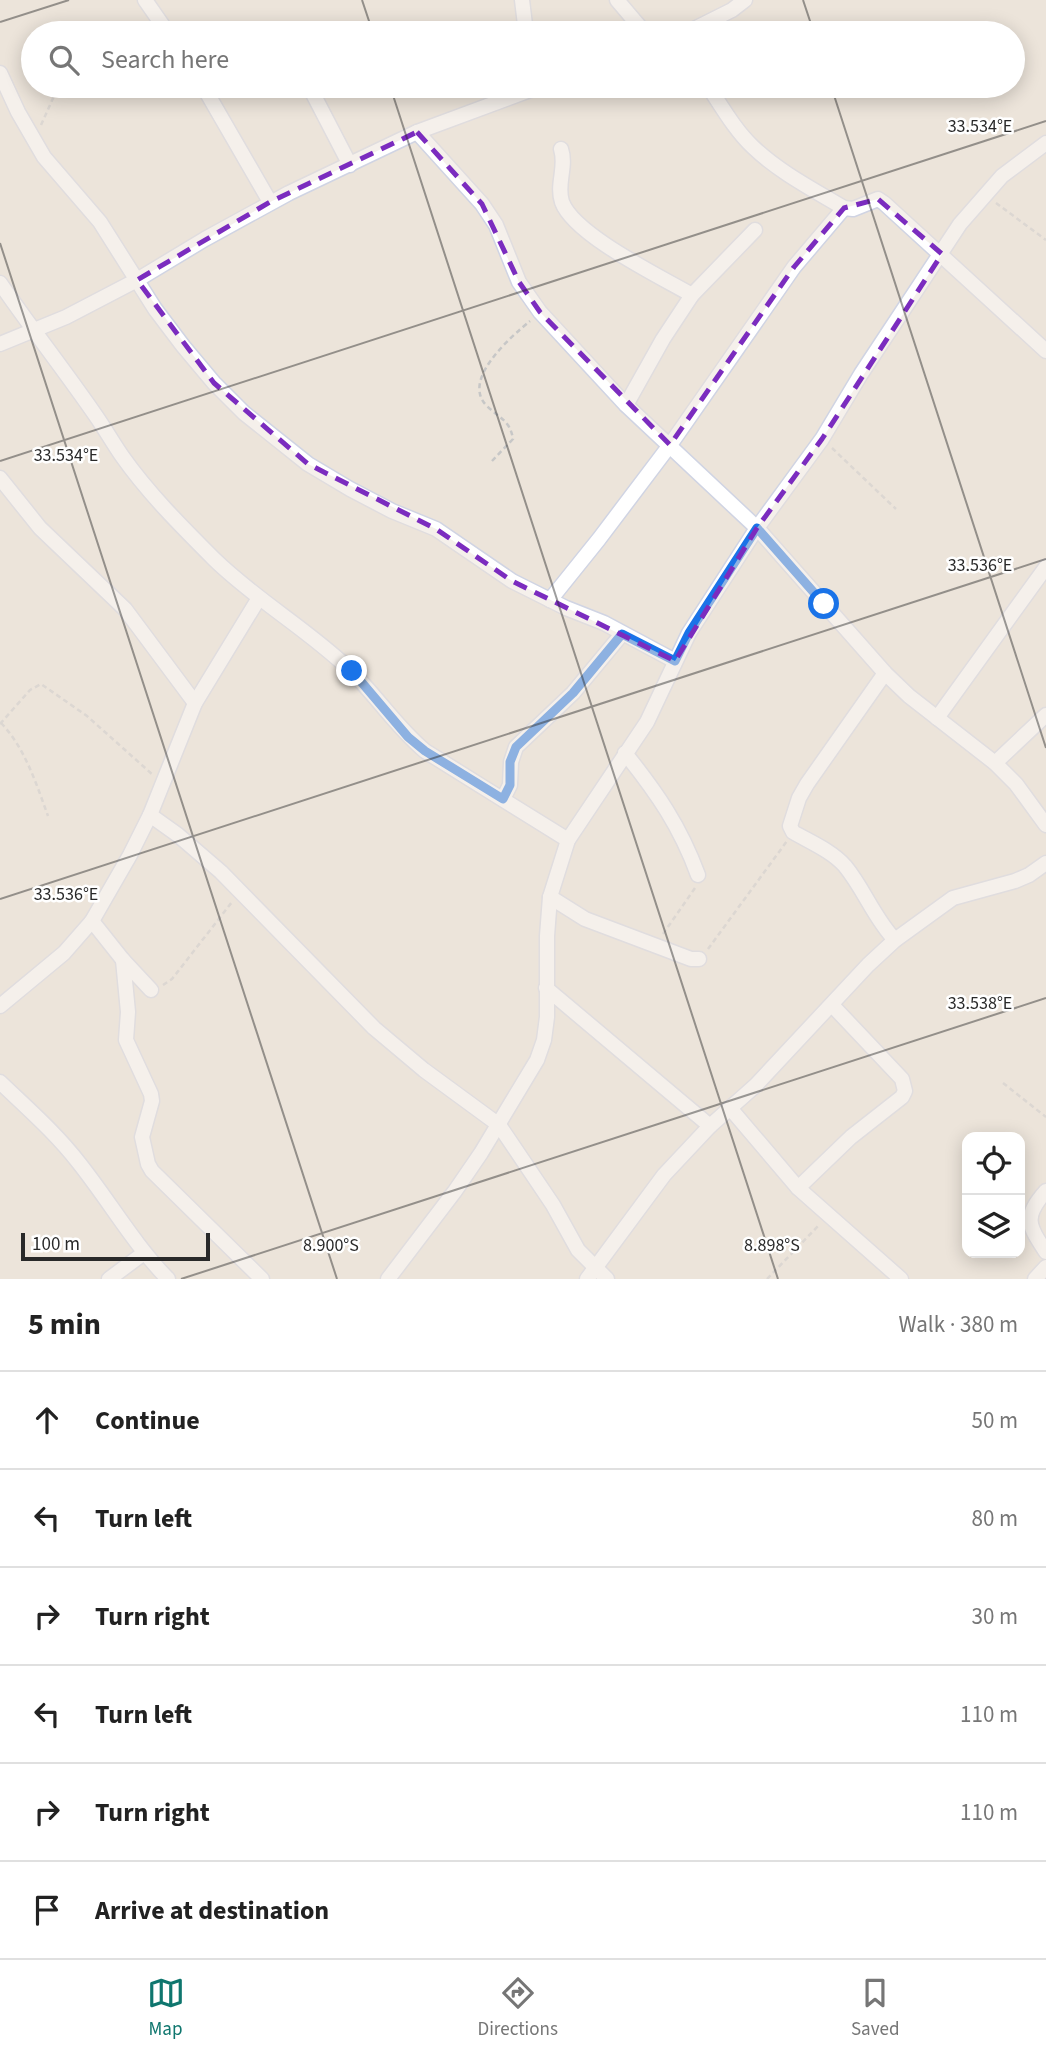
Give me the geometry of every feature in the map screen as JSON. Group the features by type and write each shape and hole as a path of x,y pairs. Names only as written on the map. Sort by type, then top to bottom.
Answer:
{"street":[{"path":"145,0 160,21"},
{"path":"522,0 525,21"},
{"path":"617,0 635,21"},
{"path":"710,21 745,0"},
{"path":"0,73 32,136 54,170 100,222 155,309 214,383 279,443 350,489 392,511 436,529 512,581 604,623 675,661"},
{"path":"210,98 270,202"},
{"path":"315,98 349,165"},
{"path":"0,344 66,317 137,280 270,202 417,132 506,98"},
{"path":"716,98 754,148 789,174 844,208 853,209 878,199 942,254 1046,351"},
{"path":"417,132 482,204 496,225 519,282 540,312 626,405 757,528 885,673 995,763 1016,785 1046,825"},
{"path":"388,1279 455,1191 499,1125 537,1060 544,1040 547,1017 550,897 569,840 659,699 695,622 757,528 822,439 861,374 960,224 1002,176 1046,143"},
{"path":"561,149 564,162 559,181 560,192 567,211 591,234 611,248 692,295"},
{"path":"550,600 670,445 794,267 844,208"},
{"path":"626,405 663,339 692,295 755,230"},
{"path":"0,283 149,490 215,559 259,598 352,671 408,737 425,751 569,840"},
{"path":"0,478 40,528 125,609 195,703"},
{"path":"937,718 1046,568"},
{"path":"0,1006 64,953 92,922 149,815 195,703 259,598"},
{"path":"503,799 510,785 510,762 516,747 573,693 622,634"},
{"path":"885,673 807,785 790,826 793,832 836,858 845,867 883,928 895,940"},
{"path":"995,763 1046,715"},
{"path":"625,753 661,798 682,836 698,875"},
{"path":"149,815 204,857 374,1028 424,1070 499,1125 552,1205 591,1274 607,1279"},
{"path":"591,1274 664,1175 710,1126 756,1085 868,965 895,940 953,898 1014,881 1029,875 1046,863"},
{"path":"550,897 585,919 691,959 699,959"},
{"path":"92,922 151,990"},
{"path":"123,960 128,1012 126,1040 143,1074 152,1101 142,1137 148,1164 171,1191 262,1279"},
{"path":"546,988 710,1126"},
{"path":"798,1188 852,1137 902,1097 905,1091 902,1079 832,1005"},
{"path":"0,1082 62,1142 144,1253 168,1279"},
{"path":"730,1108 798,1188 901,1279"},
{"path":"1046,1191 1029,1214 1029,1224 1046,1252"},
{"path":"109,1279 144,1253"},
{"path":"1035,1279 1046,1267"}],"path":[{"path":"32,136 44,121 53,98"},
{"path":"985,194 1046,240"},
{"path":"492,461 511,443 512,430 503,416 484,403 482,378 498,351 540,312"},
{"path":"822,439 896,509"},
{"path":"48,816 25,758 12,735 1,723 30,690 41,684 88,716 161,783"},
{"path":"699,959 793,832"},
{"path":"655,944 693,894 698,875"},
{"path":"151,990 172,979 240,892"},
{"path":"1003,1083 1046,1117"},
{"path":"767,1279 828,1215"}],"highlighted area":[{"path":"417,132 482,204 519,282 540,312 670,445 794,267 844,208 878,199 942,254 822,439 757,528 675,661 512,581 436,529 308,464 214,383 137,280 270,202"}],"route":[{"path":"352,671 408,737 425,751 503,799 510,785 510,762 516,747 573,693 622,634 675,661 689,633 757,528 824,604"}]}
